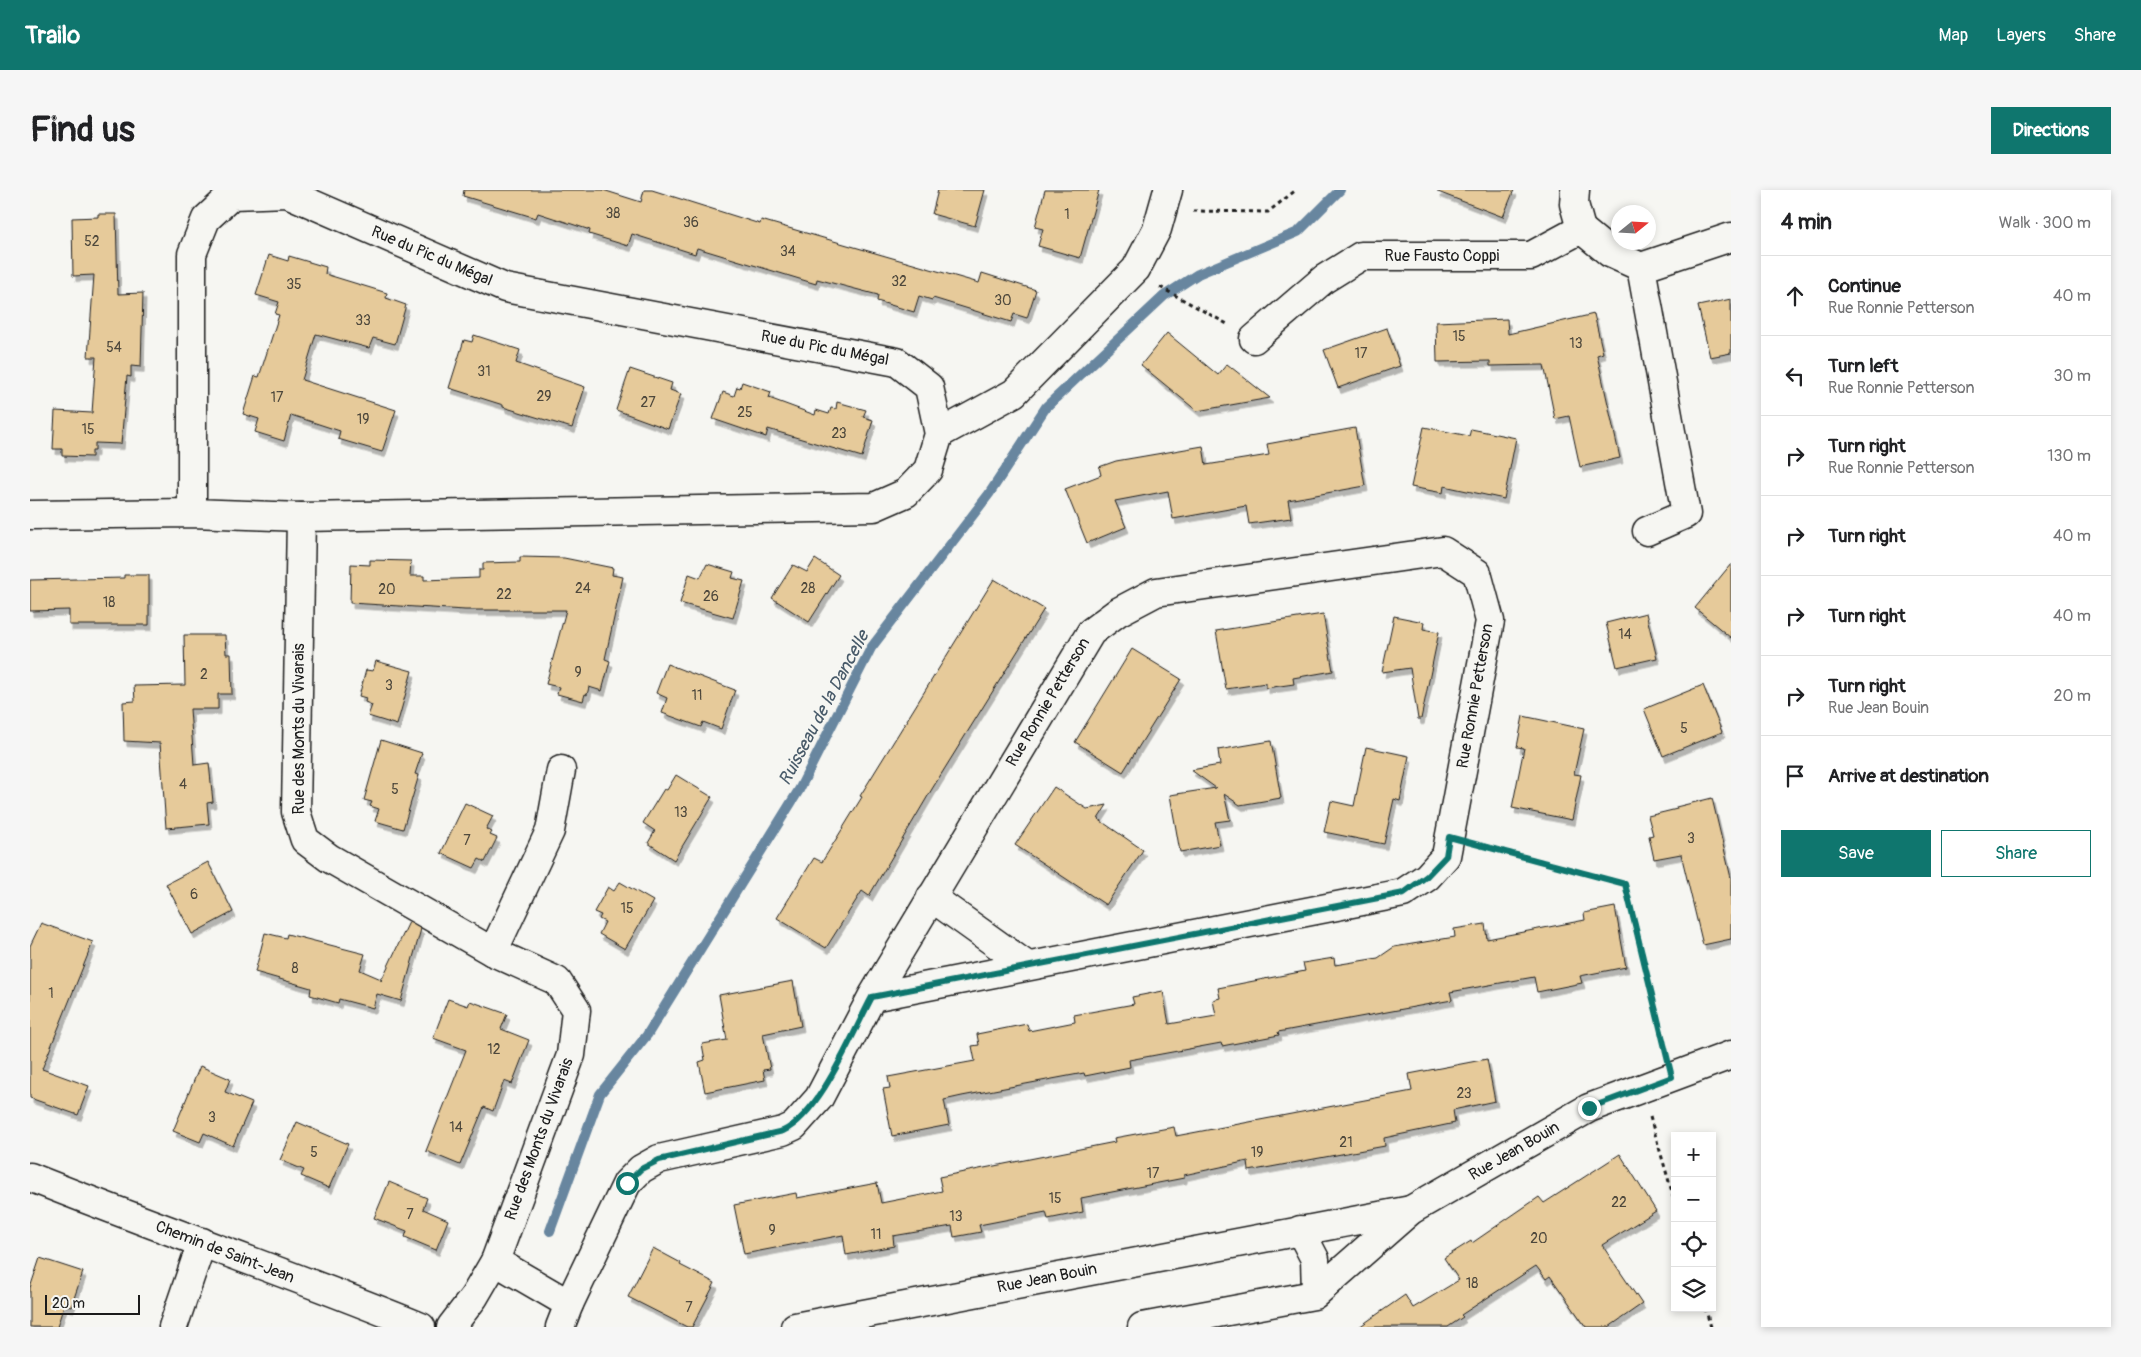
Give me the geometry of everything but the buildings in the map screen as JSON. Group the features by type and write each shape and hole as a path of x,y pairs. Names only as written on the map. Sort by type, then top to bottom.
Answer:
{"street":[{"path":"1574,190 1574,204 1581,230 1610,253 1641,267 1731,237"},
{"name":"Rue du Pic du Mégal","path":"30,516 192,513 301,517 874,507 906,492 928,470 939,434 929,387 897,362 505,288 288,194 232,195 206,220 192,254 192,513"},
{"path":"939,434 1014,394 1136,269 1157,229 1165,200"},
{"name":"Rue Fausto Coppi","path":"1254,338 1324,279 1361,256 1531,256 1581,230"},
{"path":"1641,267 1686,514 1647,531"},
{"name":"Rue des Monts du Vivarais","path":"301,517 296,812 305,840 329,858 493,952 557,981 576,1010 571,1055 495,1262 474,1298 452,1327"},
{"name":"Rue Ronnie Petterson","path":"495,1262 564,1316 627,1183 641,1169 659,1160 783,1131 794,1126 819,1098 872,997 1091,632 1118,612 1156,592 1443,551 1478,573 1490,621 1446,856 1427,876 1404,893 1026,965 872,997"},
{"path":"493,952 550,831 561,770"},
{"path":"931,897 1026,965"},
{"name":"Rue Jean Bouin","path":"1316,1293 1411,1210 1589,1108 1731,1055"},
{"name":"Chemin de Saint-Jean","path":"30,1177 421,1327"},
{"name":"Rue Jean Bouin","path":"795,1327 1411,1210"},
{"path":"1142,1327 1316,1293 1315,1259 1300,1230"},
{"path":"173,1327 202,1242"}],"path":[{"path":"1165,200 1268,212 1296,190"},
{"path":"1161,287 1254,338"},
{"path":"1449,837 1625,884 1672,1077"},
{"path":"1642,1088 1671,1188"},
{"path":"1706,1312 1711,1327"}],"waterway":[{"name":"Ruisseau de la Dancelle","path":"550,1231 600,1094 647,1035 799,790 871,648 989,494 1046,407 1164,296 1198,274 1298,232 1340,190"}],"route":[{"path":"627,1183 641,1169 659,1160 783,1131 794,1126 819,1098 872,997 1026,965 1404,893 1427,876 1446,856 1449,837 1625,884 1672,1077 1589,1108"}]}
